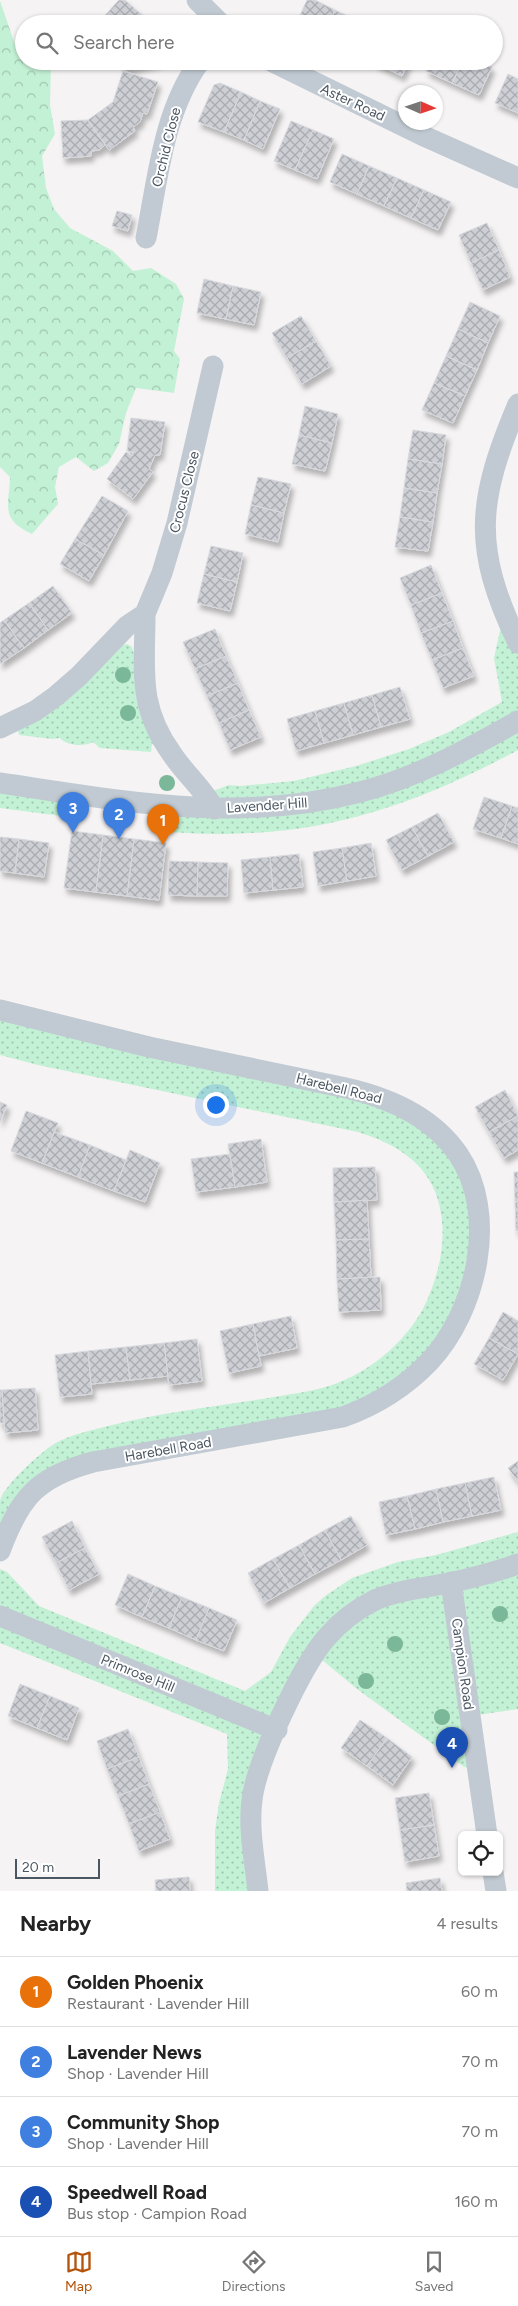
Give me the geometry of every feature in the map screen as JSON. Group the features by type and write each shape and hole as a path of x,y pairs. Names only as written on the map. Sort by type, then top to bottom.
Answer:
{"street":[{"path":"197,0 213,15"},
{"name":"Orchid Close","path":"146,238 168,127 184,85 194,70"},
{"name":"Aster Road","path":"289,70 426,137 518,178"},
{"name":"Crocus Close","path":"213,366 177,523 162,573 145,614 144,684 148,707 155,728 173,757 202,789 214,809"},
{"path":"518,404 496,459 487,497 484,531 492,579 518,643"},
{"path":"0,728 35,711 56,696 79,676 127,626 145,614"},
{"name":"Lavender Hill","path":"0,783 180,808 276,807 361,792 435,764 518,721"},
{"name":"Harebell Road","path":"0,1010 149,1047 368,1093 404,1107 442,1135 465,1166 477,1202 480,1237 474,1276 461,1310 447,1338 429,1361 401,1386 380,1401 344,1417 93,1462 65,1470 41,1484 23,1502 0,1551"},
{"path":"258,1891 251,1802 260,1768 314,1654 327,1636 359,1609 390,1594 451,1582 518,1564"},
{"name":"Campion Road","path":"451,1582 486,1831"},
{"name":"Primrose Hill","path":"0,1616 277,1730"},
{"path":"494,1876 496,1891"}],"green space":[{"path":"0,1 15,44 15,70 51,70 50,105 55,134 42,156 46,188 54,209 70,228 113,251 133,271 151,268 176,284 184,299 174,351 180,359 174,393 136,388 126,413 119,444 108,463 94,471 76,457 59,467 55,487 58,504 32,534 15,523 11,517 8,504 10,477 0,467"},
{"path":"504,612 518,643 518,750 433,791 392,806 350,818 308,827 265,832 219,834 170,832 173,806 229,785 240,786 294,781 356,766 409,749 449,732 502,702 494,658"},
{"path":"126,644 131,646 133,651 138,707 156,746 152,744 151,752 100,748 93,742 85,745 76,745 67,743 60,738 52,739 19,735 18,731 120,646"},
{"path":"0,783 72,794 69,817 0,808"},
{"path":"0,1010 346,1088 424,1119 477,1202 455,1323 380,1401 56,1474 0,1551 0,1501 3,1495 15,1478 54,1444 87,1431 146,1417 321,1388 354,1375 381,1358 405,1334 424,1307 438,1270 443,1236 441,1212 433,1187 417,1165 396,1148 358,1132 38,1065 0,1055"},
{"path":"518,1532 518,1709 470,1716 478,1769 464,1767 357,1689 315,1654 260,1768 258,1891 215,1891 215,1831 219,1803 228,1769 227,1734 0,1643 0,1569 7,1572 39,1606 245,1691 271,1672 290,1637 314,1606 325,1596 352,1578 398,1562 436,1555"}],"building":[{"path":"119,0 125,0 142,15 105,15"},
{"path":"307,0 315,0 335,10 333,15 300,15"},
{"path":"335,10 345,15 333,15"},
{"path":"390,70 405,70 402,76"},
{"path":"426,70 458,70 452,83"},
{"path":"458,70 491,70 479,95 452,83"},
{"path":"123,71 158,82 147,114 143,113 140,122 133,127 135,131 109,150 88,120 113,102"},
{"path":"508,74 518,79 518,113 495,103"},
{"path":"220,83 241,92 224,132 198,122 214,85"},
{"path":"241,92 260,101 244,140 224,132"},
{"path":"260,101 280,109 263,149 244,140"},
{"path":"88,120 105,145 99,150 91,151 91,156 63,158 61,121"},
{"path":"291,121 313,130 295,170 274,161"},
{"path":"313,130 334,139 317,179 295,170"},
{"path":"342,154 369,166 357,194 330,182"},
{"path":"369,166 397,178 384,206 357,194"},
{"path":"397,178 424,190 411,218 384,206"},
{"path":"424,190 451,202 438,230 411,218"},
{"path":"117,211 132,215 128,231 112,226"},
{"path":"487,223 499,250 471,263 459,235"},
{"path":"499,250 510,277 483,290 471,263"},
{"path":"204,279 233,286 226,319 197,313"},
{"path":"233,286 261,292 254,325 226,319"},
{"path":"470,302 500,316 488,343 458,329"},
{"path":"301,316 316,341 287,358 272,333"},
{"path":"458,329 488,343 477,370 446,356"},
{"path":"316,341 331,366 302,384 287,358"},
{"path":"446,356 477,370 465,396 434,383"},
{"path":"434,383 465,396 453,423 422,410"},
{"path":"305,406 338,414 332,443 299,435"},
{"path":"131,418 165,422 160,455 155,455 149,469 153,472 133,499 107,479 126,452 132,456 134,452 127,451"},
{"path":"413,430 446,435 442,464 408,459"},
{"path":"299,435 332,443 325,471 292,464"},
{"path":"408,459 442,464 437,493 404,488"},
{"path":"258,477 291,484 284,513 251,505"},
{"path":"404,488 437,493 433,522 400,517"},
{"path":"102,496 128,511 104,555 75,539"},
{"path":"251,505 284,513 278,542 245,534"},
{"path":"400,517 433,522 428,551 395,547"},
{"path":"75,539 104,555 89,581 60,564"},
{"path":"211,546 243,553 237,582 204,574"},
{"path":"431,565 442,593 411,605 400,578"},
{"path":"204,574 237,582 230,611 197,603"},
{"path":"53,586 72,613 48,630 29,603"},
{"path":"442,593 453,621 421,633 411,605"},
{"path":"29,603 48,630 24,648 4,620"},
{"path":"4,620 24,648 0,664 0,623"},
{"path":"453,621 463,648 432,660 421,633"},
{"path":"215,629 226,656 195,669 183,642"},
{"path":"463,648 474,676 443,688 432,660"},
{"path":"226,656 238,683 207,696 195,669"},
{"path":"238,683 249,710 219,723 207,696"},
{"path":"400,687 410,719 381,727 372,695"},
{"path":"372,695 381,727 353,735 344,703"},
{"path":"344,703 353,735 324,743 315,711"},
{"path":"249,710 261,737 230,750 219,723"},
{"path":"315,711 324,743 296,751 287,719"},
{"path":"484,797 512,806 501,838 473,829"},
{"path":"512,806 518,808 518,844 501,838"},
{"path":"438,813 454,842 428,856 412,827"},
{"path":"412,827 428,856 402,870 386,840"},
{"path":"72,831 103,835 96,892 64,888"},
{"path":"103,835 134,839 127,896 96,892"},
{"path":"0,837 19,839 15,873 0,871"},
{"path":"19,839 49,843 44,877 15,873"},
{"path":"134,839 166,843 159,900 127,896"},
{"path":"371,843 376,876 347,881 342,848"},
{"path":"342,848 347,881 318,886 313,852"},
{"path":"299,854 303,887 273,890 270,857"},
{"path":"270,857 273,890 244,893 241,860"},
{"path":"169,861 198,862 197,896 168,895"},
{"path":"198,862 228,863 227,896 197,896"},
{"path":"505,1090 518,1116 489,1132 475,1107"},
{"path":"0,1102 7,1105 0,1122"},
{"path":"26,1111 58,1123 42,1163 11,1151"},
{"path":"518,1116 518,1150 504,1158 489,1132"},
{"path":"54,1132 90,1145 78,1177 42,1163"},
{"path":"261,1139 267,1182 235,1187 228,1144"},
{"path":"90,1145 126,1160 114,1191 78,1177"},
{"path":"130,1150 160,1163 145,1202 114,1191"},
{"path":"230,1154 235,1187 196,1192 191,1159"},
{"path":"375,1167 377,1200 334,1202 333,1168"},
{"path":"514,1172 518,1172 518,1202 515,1202"},
{"path":"367,1200 369,1239 336,1240 334,1202"},
{"path":"515,1202 518,1202 518,1231 516,1231"},
{"path":"369,1239 371,1277 337,1279 336,1240"},
{"path":"380,1277 381,1310 339,1312 337,1279"},
{"path":"503,1312 518,1321 518,1354 489,1338"},
{"path":"291,1316 297,1348 259,1356 253,1324"},
{"path":"253,1324 261,1366 229,1373 220,1331"},
{"path":"489,1338 518,1354 503,1380 474,1364"},
{"path":"197,1339 202,1381 169,1385 164,1343"},
{"path":"164,1343 168,1376 130,1380 126,1347"},
{"path":"126,1347 130,1380 91,1384 88,1351"},
{"path":"88,1351 92,1394 60,1397 55,1355"},
{"path":"35,1388 38,1430 5,1433 2,1390"},
{"path":"0,1390 2,1390 4,1423 0,1423"},
{"path":"518,1461 518,1482 508,1468"},
{"path":"494,1477 501,1510 472,1516 465,1483"},
{"path":"465,1483 472,1516 443,1522 436,1489"},
{"path":"436,1489 443,1522 415,1529 407,1496"},
{"path":"407,1496 415,1529 386,1535 379,1502"},
{"path":"351,1516 367,1545 341,1560 325,1530"},
{"path":"72,1521 85,1548 56,1563 42,1537"},
{"path":"325,1530 341,1560 315,1574 299,1545"},
{"path":"299,1545 315,1574 290,1588 273,1559"},
{"path":"85,1548 99,1574 69,1590 56,1563"},
{"path":"273,1559 290,1588 264,1603 248,1573"},
{"path":"128,1574 155,1586 142,1617 115,1605"},
{"path":"155,1586 182,1597 169,1628 142,1617"},
{"path":"182,1597 209,1608 196,1640 169,1628"},
{"path":"209,1608 237,1620 224,1651 196,1640"},
{"path":"20,1684 50,1696 37,1728 8,1716"},
{"path":"50,1696 79,1708 67,1740 37,1728"},
{"path":"360,1720 387,1738 367,1766 341,1748"},
{"path":"128,1729 139,1757 107,1769 97,1741"},
{"path":"387,1738 412,1757 393,1785 367,1766"},
{"path":"139,1757 149,1784 118,1796 107,1769"},
{"path":"149,1784 160,1812 129,1824 118,1796"},
{"path":"429,1793 434,1825 400,1830 395,1798"},
{"path":"160,1812 170,1839 139,1851 129,1824"},
{"path":"434,1825 439,1856 405,1862 400,1830"},
{"path":"189,1877 190,1891 156,1891 155,1880"},
{"path":"440,1878 442,1891 407,1891 406,1883"}],"place":[{"name":"Community Shop","path":"73,833"},
{"name":"Lavender News","path":"119,839"},
{"name":"Golden Phoenix","path":"163,845"},
{"name":"Speedwell Road","path":"452,1768"}]}
